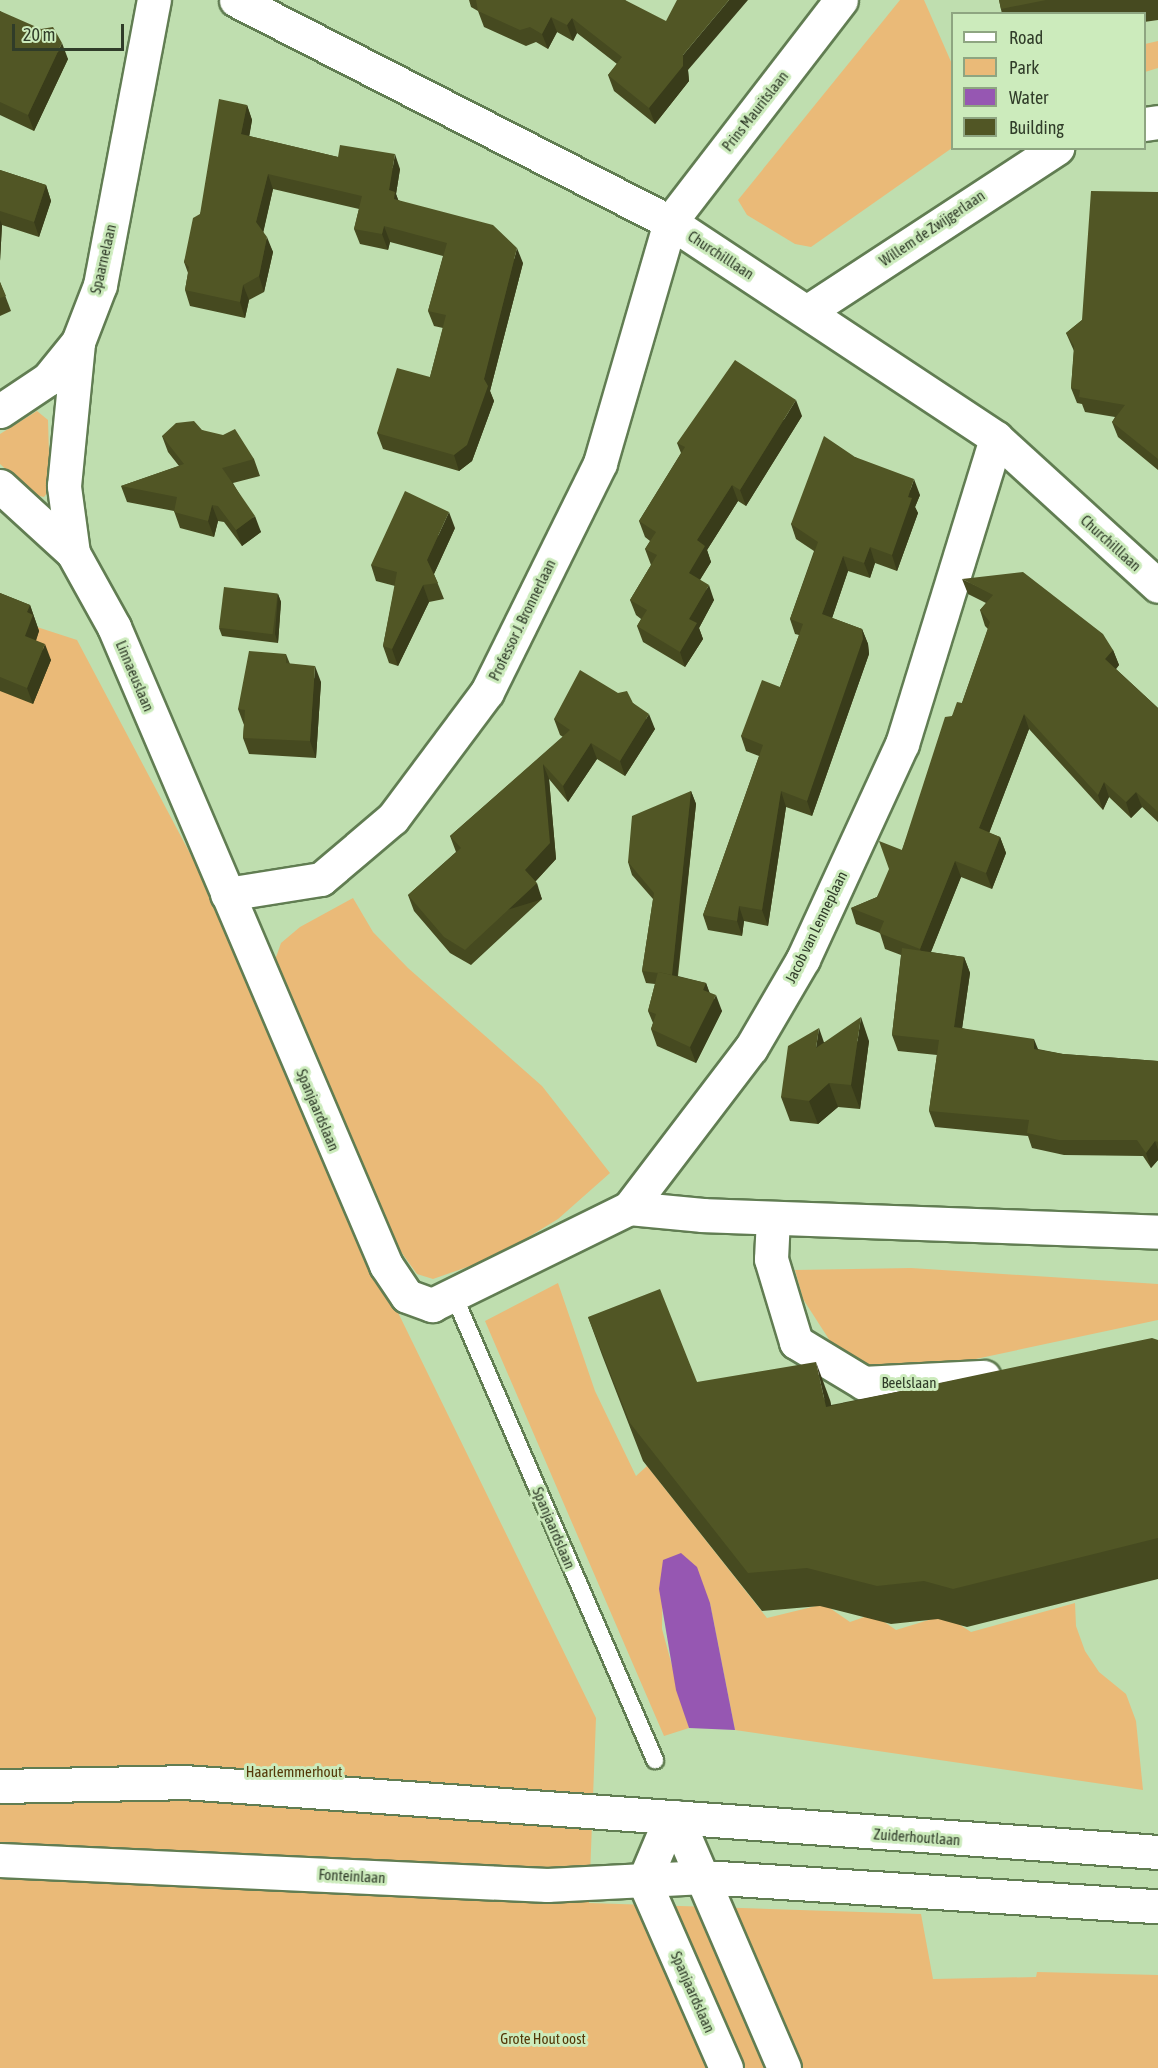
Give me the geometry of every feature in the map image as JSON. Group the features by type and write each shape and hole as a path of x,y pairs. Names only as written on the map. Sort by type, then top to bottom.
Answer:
{"street":[{"name":"Spaarnelaan","path":"73,553 64,486 78,342 99,285 154,0"},
{"name":"Churchilllaan","path":"236,0 670,222 808,310 996,438 1158,586"},
{"name":"Prins Mauritslaan","path":"670,222 841,0"},
{"name":"Willem de Zwijgerlaan","path":"808,310 1054,150"},
{"name":"Professor J. Bronnerlaan","path":"227,894 321,879 393,818 487,692 600,463 670,222"},
{"path":"0,411 48,379 78,342"},
{"name":"Jacob van Lenneplaan","path":"443,1300 629,1208 751,1048 803,959 902,744 996,438"},
{"name":"Linnaeuslaan","path":"0,486 73,553 114,627 227,894"},
{"name":"Spanjaardslaan","path":"227,894 393,1281 407,1296 443,1300"},
{"path":"629,1208 773,1218 1158,1232"},
{"name":"Beelslaan","path":"773,1218 771,1259 796,1342 864,1383 953,1383 1010,1372"},
{"path":"0,1786 184,1782 673,1817"},
{"path":"673,1817 704,1877 784,2068"},
{"path":"644,1881 673,1817"},
{"name":"Zuiderhoutlaan","path":"673,1817 1158,1852"},
{"name":"Fonteinlaan","path":"0,1860 547,1885 704,1877"},
{"path":"704,1877 1158,1906"},
{"name":"Spanjaardslaan","path":"644,1881 726,2068"}],"lane":[{"name":"Spanjaardslaan","path":"443,1300 655,1760"}],"green space":[{"path":"900,0 924,0 951,62 951,149 811,247 795,244 747,215 738,200"},
{"path":"1158,41 1158,68 1146,72 1146,44"},
{"path":"37,411 48,420 50,489 44,497 35,495 0,464 0,434"},
{"name":"Haarlemmerhout","path":"0,615 77,640 212,895 325,1163 596,1718 589,1903 921,1914 933,1979 1036,1977 1037,1972 1158,1975 1158,2068 0,2068"},
{"path":"353,898 373,932 408,968 542,1086 610,1173 558,1219 522,1241 493,1258 433,1279 417,1274 391,1238 275,960 281,943 300,927"},
{"path":"911,1268 1158,1284 1158,1320 938,1367 887,1371 858,1364 832,1344 803,1299 795,1270"},
{"path":"558,1283 595,1391 636,1476 647,1466 767,1618 824,1604 850,1622 873,1614 896,1630 945,1615 971,1632 1075,1603 1076,1626 1085,1651 1099,1672 1126,1694 1136,1721 1143,1790 735,1730 710,1603 663,1560 662,1629 689,1728 664,1736 485,1321"}],"water":[{"path":"681,1553 697,1567 710,1603 735,1730 689,1728 676,1690 659,1589 663,1560"}],"building":[{"path":"476,0 625,0 666,21 677,0 729,0 683,55 683,66 649,108 608,75 622,57 572,18 567,25 551,17 542,34 530,27 520,30 478,11"},
{"path":"999,0 1046,0 1001,9"},
{"path":"0,11 41,29 53,27 62,43 28,115 0,102"},
{"path":"219,99 247,105 241,134 338,157 340,145 395,154 389,190 395,192 394,199 493,225 517,248 484,379 488,386 467,445 454,455 377,433 397,368 430,377 446,315 428,311 447,243 384,226 382,234 354,229 362,196 268,174 256,222 267,237 259,276 243,285 240,302 185,290 189,267 184,262 193,218 200,214"},
{"path":"0,170 46,185 34,222 0,211"},
{"path":"1091,191 1158,192 1158,459 1112,422 1125,405 1079,397 1080,390 1071,388 1074,346 1066,333 1082,320"},
{"path":"0,282 6,296 0,298"},
{"path":"735,360 796,400 740,490 732,485 697,540 705,546 689,573 709,585 689,619 697,623 680,652 637,626 647,610 630,600 657,555 645,549 656,532 639,521 685,447 677,443"},
{"path":"194,421 202,430 223,435 235,429 254,459 222,468 255,516 236,530 218,506 212,505 208,521 174,512 177,497 121,486 184,464 162,436 176,423"},
{"path":"824,436 855,457 914,479 908,497 912,498 892,555 870,547 864,563 843,556 822,614 862,629 863,639 807,801 781,791 762,910 739,906 737,921 703,915 763,745 741,736 762,680 780,687 803,624 790,619 818,542 791,524"},
{"path":"405,491 449,512 427,560 438,583 423,585 392,649 383,646 397,572 371,565"},
{"path":"1023,572 1103,634 1113,650 1105,659 1158,708 1158,812 1136,792 1126,802 1104,782 1098,795 1024,714 979,828 1000,837 986,873 955,861 920,949 879,933 884,921 851,908 877,897 889,869 879,841 902,850 945,717 952,716 957,702 962,703 990,622 980,610 993,595 962,579"},
{"path":"224,587 278,594 273,634 219,628"},
{"path":"0,593 30,605 27,612 33,615 25,636 45,644 27,688 0,677"},
{"path":"249,651 286,654 286,663 315,666 310,741 243,738 245,710 238,709"},
{"path":"580,670 618,693 627,691 633,703 649,714 620,761 591,743 563,786 543,764 550,843 525,870 537,883 465,950 444,937 408,895 461,848 450,836 570,730 554,719"},
{"path":"691,791 672,975 642,971 654,893 628,862 632,816"},
{"path":"902,948 964,957 954,1027 1034,1039 1034,1049 1063,1054 1158,1061 1158,1142 1155,1141 1146,1153 1137,1140 1059,1140 1027,1133 1029,1120 929,1111 939,1040 892,1035"},
{"path":"658,972 706,983 703,990 716,995 690,1047 651,1029 656,1014 648,1011"},
{"path":"861,1017 851,1085 829,1083 809,1101 781,1097 788,1046 819,1028 816,1048"},
{"path":"660,1289 697,1382 816,1362 826,1407 1152,1338 1158,1340 1158,1538 953,1589 924,1581 877,1586 807,1568 748,1573 630,1423 588,1317"}],"park label":[{"name":"Grote Hout oost","path":"543,2039"}]}
